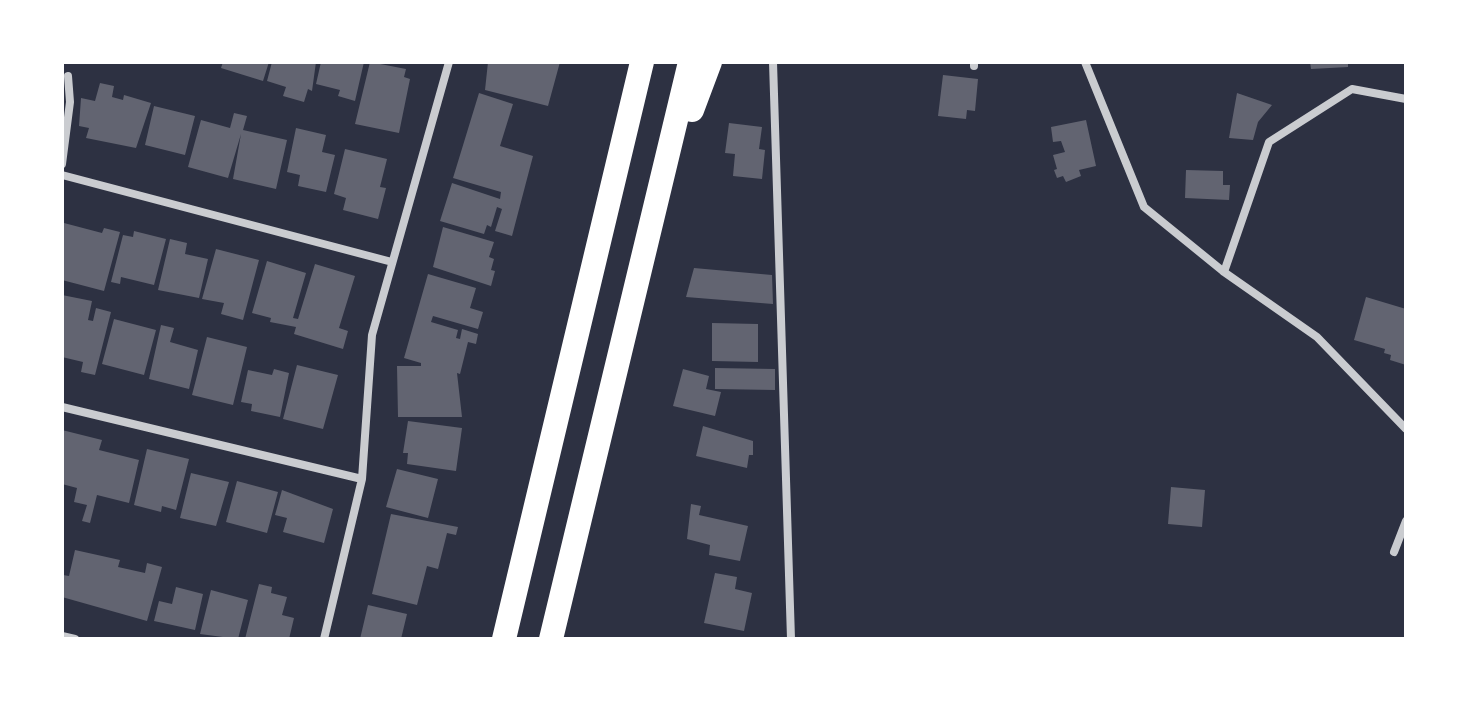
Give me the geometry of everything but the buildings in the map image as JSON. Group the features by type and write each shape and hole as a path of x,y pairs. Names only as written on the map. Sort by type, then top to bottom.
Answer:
{"highway":[{"path":"628,111 630,62"},
{"path":"504,639 642,62"},
{"path":"551,639 690,62"},
{"path":"656,210 710,62"}],"street":[{"path":"324,639 362,479 372,335 449,62"},
{"path":"773,62 791,639"},
{"path":"1085,62 1144,207 1224,272 1317,337 1406,429"},
{"path":"62,164 70,102 68,76"},
{"path":"1224,272 1269,142 1352,89 1406,99"},
{"path":"62,175 392,262"},
{"path":"62,407 362,479"},
{"path":"1394,552 1406,521"},
{"path":"62,636 75,639"}]}
